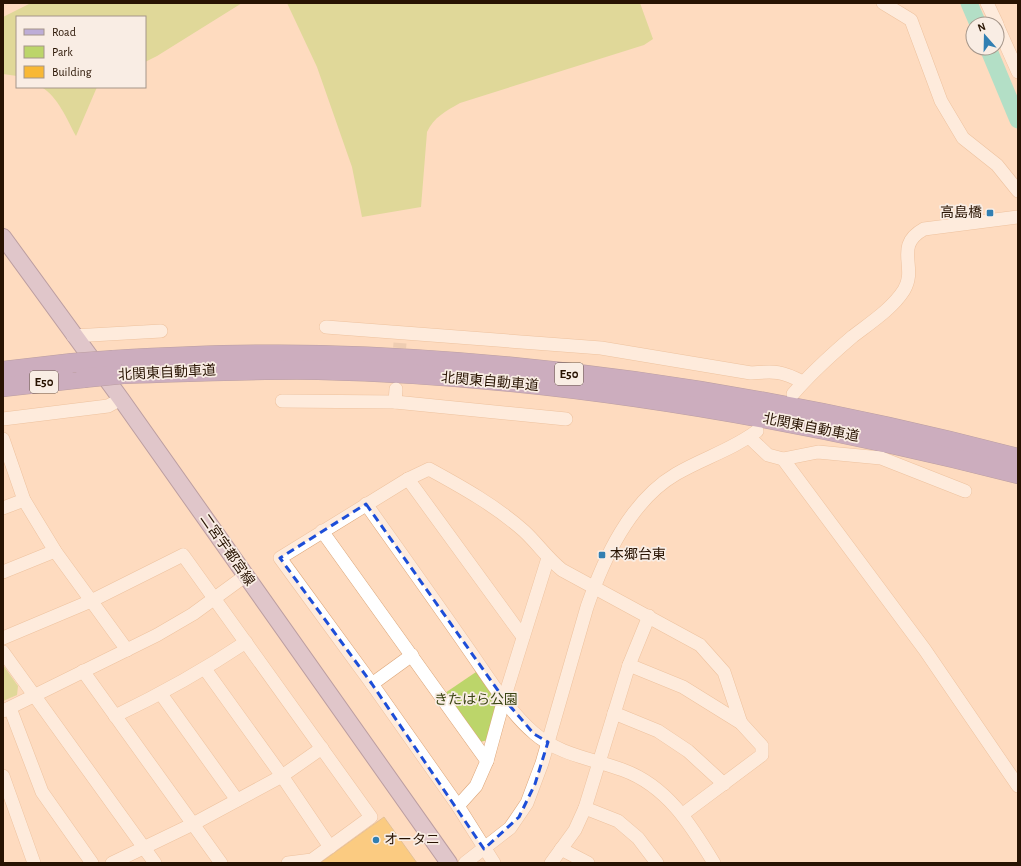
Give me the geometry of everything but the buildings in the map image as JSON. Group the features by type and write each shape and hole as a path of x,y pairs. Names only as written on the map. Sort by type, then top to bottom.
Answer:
{"highway":[{"name":"北関東自動車道","path":"3,387 84,378 118,367 219,354 320,355 500,366 674,388 768,403 941,438 1018,458"},
{"name":"北関東自動車道","path":"3,371 72,363 118,367 223,370 319,370 498,381 661,402 758,417 931,452 1018,474"}],"main road":[{"name":"二宮宇都宮線","path":"3,237 121,399 449,863"}],"street":[{"path":"883,3 911,20 940,101 963,138 997,165 1018,191"},
{"path":"987,3 993,16"},
{"path":"1005,42 1018,72"},
{"path":"793,394 830,355 892,305 904,290 908,279 908,242 914,234 924,228 1018,217"},
{"path":"326,327 400,338 601,348 751,373 775,371 784,372 803,382"},
{"path":"74,336 161,331"},
{"path":"395,402 396,389"},
{"path":"3,419 108,406 121,399"},
{"path":"282,401 395,402 566,419"},
{"path":"465,863 510,828 518,817 535,784 594,588 625,525 645,498 675,474 753,434 768,455 783,460 818,452 881,458 965,491"},
{"path":"3,439 24,500 55,551 127,650"},
{"path":"783,460 925,650 1018,786"},
{"path":"494,863 458,806 372,684 280,558 408,479 429,469 467,490 524,531 548,558 562,570 700,645 724,672 741,723"},
{"path":"408,479 523,637"},
{"path":"3,508 24,500"},
{"path":"366,504 504,699 534,734 570,754 624,770 648,782 668,798 683,814 714,863"},
{"path":"322,531 488,761"},
{"path":"3,572 55,551"},
{"path":"3,638 91,601 183,555 371,817 312,860 288,863"},
{"path":"458,806 476,786 488,761 504,699 548,558"},
{"path":"92,863 42,792 6,709 157,635 187,617 245,576"},
{"path":"551,863 575,830 585,808 629,665 649,616"},
{"path":"115,716 161,694 205,669 246,642"},
{"path":"3,652 155,863"},
{"path":"372,684 412,656"},
{"path":"629,665 684,687 741,723 762,746 762,755 683,814"},
{"path":"205,669 282,776 330,847"},
{"path":"83,672 221,863"},
{"path":"161,694 237,800"},
{"path":"614,713 664,735 688,750 724,784"},
{"path":"112,863 193,824 282,776 322,748"},
{"path":"3,776 34,863"},
{"path":"585,808 618,821 638,838 657,863"},
{"path":"561,849 588,863"}],"highlighted area":[{"path":"366,504 504,699 534,734 548,742 535,784 519,817 484,849 372,684 280,558"}],"green space":[{"path":"31,3 242,3 146,62 146,16 16,16 16,76 3,74 3,17"},
{"path":"287,3 640,3 653,39 644,45 460,103 450,109 433,122 427,132 421,207 362,217 352,167 317,67"},
{"path":"42,88 97,88 76,136 57,102"},
{"path":"3,665 18,686 17,695 3,701"},
{"name":"きたはら公園","path":"479,670 499,703 488,740 480,742 445,693"}],"waterway":[{"path":"969,3 975,16"},
{"path":"991,56 1018,120"}],"tunnel":[{"path":"398,367 400,343"}],"place":[{"name":"高島橋","path":"990,213"},
{"name":"本郷台東","path":"602,555"},
{"name":"オータニ","path":"376,840"}]}
